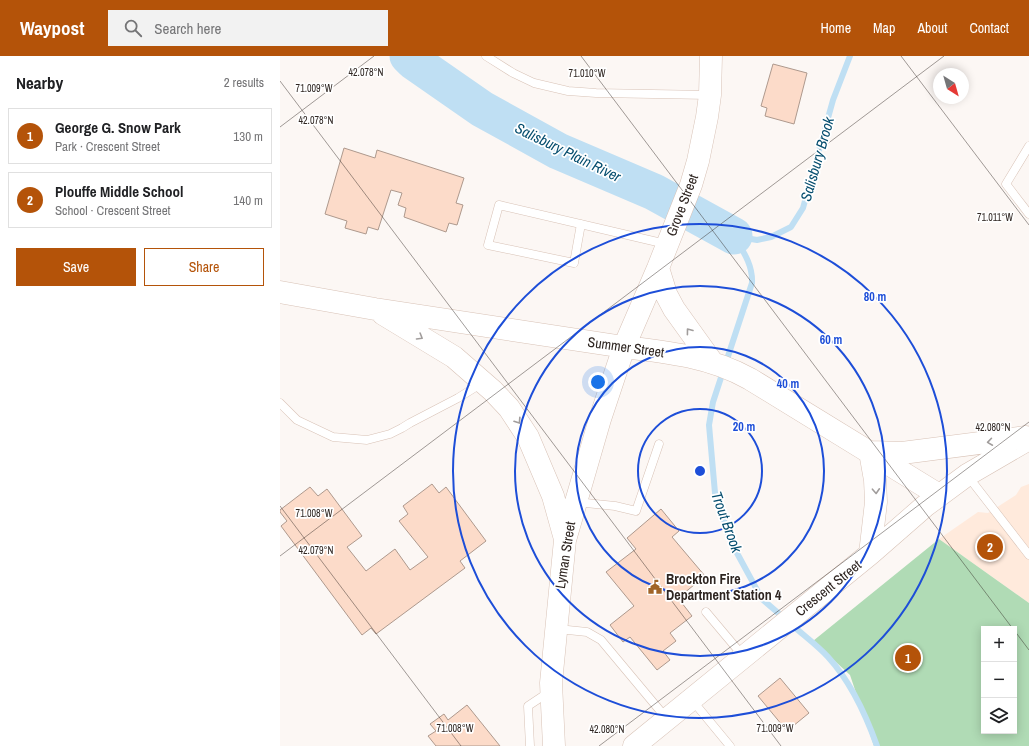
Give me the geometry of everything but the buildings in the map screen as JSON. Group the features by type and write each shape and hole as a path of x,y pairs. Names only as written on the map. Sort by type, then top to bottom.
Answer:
{"main road":[{"name":"Grove Street","path":"624,347 658,268 691,185 704,137 710,95 711,56"},
{"path":"658,268 666,294 674,309 712,362"},
{"name":"Summer Street","path":"280,292 375,310 624,347 661,351 712,362 724,366 750,379 939,495"},
{"path":"375,310 454,357 483,382 509,408 528,437 553,496 565,540"},
{"name":"Lyman Street","path":"554,746 552,690 555,629 565,540 600,419 624,347"},
{"path":"870,554 876,502 875,480 870,452 902,454 1029,436"},
{"name":"Crescent Street","path":"634,746 870,554 939,495 967,475 1029,439"}],"lane":[{"path":"486,56 513,73 534,83 568,91 596,93 710,95"},
{"path":"1029,146 1006,184 1029,214"},
{"path":"581,224 574,262 488,245 499,205 581,224 669,239"},
{"path":"281,406 297,420 333,437 367,440 390,434 458,398 483,382"},
{"path":"575,502 615,506 636,511 659,444"},
{"path":"967,475 1029,555"},
{"path":"706,612 743,657"},
{"path":"555,629 587,632 601,640 668,719"},
{"path":"530,746 528,706 552,690"},
{"path":"692,699 730,746"}],"shaded area":[{"path":"1029,484 1029,603 939,539 978,512 988,513 1016,495 1021,487"}],"green space":[{"path":"939,539 1029,603 1029,746 874,746 850,675 813,641"}],"waterway":[{"name":"Salisbury Plain River","path":"408,56 482,109 558,151 654,192 734,236"},
{"name":"Salisbury Brook","path":"734,236 757,240 771,237 791,227 803,208 833,100 850,56"},
{"name":"Trout Brook","path":"734,236 749,264 752,283 713,402 709,425 715,493 731,542 762,599 784,618"},
{"name":"Trout Brook","path":"791,624 815,644 844,677 863,711 877,746"}],"place":[{"name":"Plouffe Middle School","path":"990,547"},
{"name":"Brockton Fire Department Station 4","path":"655,587"},
{"name":"George G. Snow Park","path":"908,658"}]}
